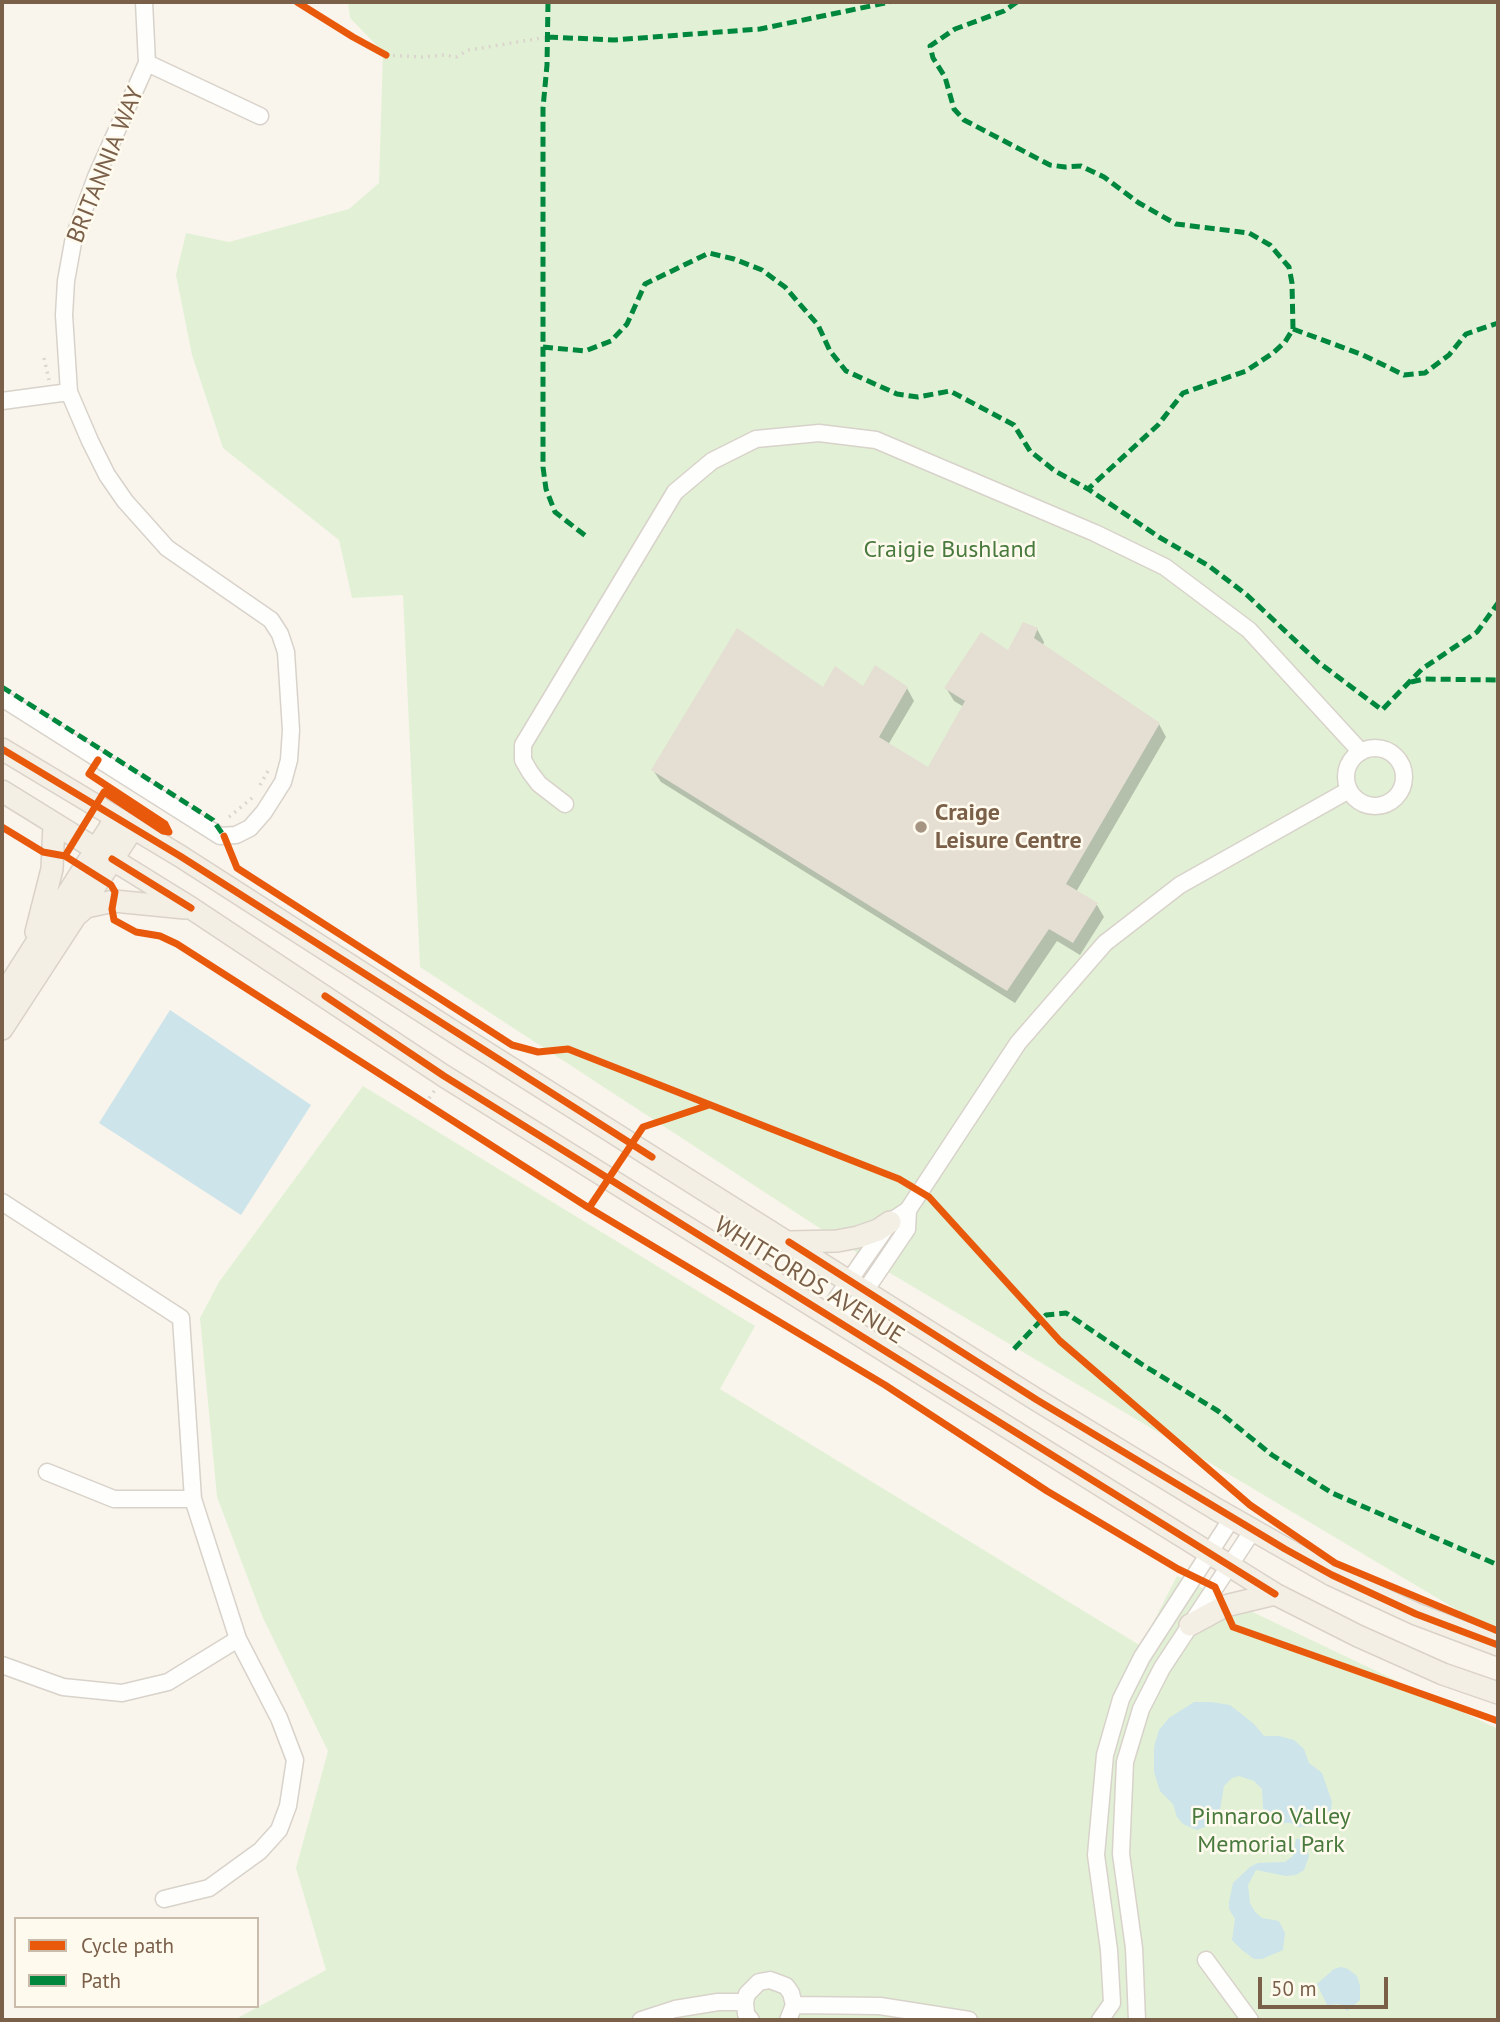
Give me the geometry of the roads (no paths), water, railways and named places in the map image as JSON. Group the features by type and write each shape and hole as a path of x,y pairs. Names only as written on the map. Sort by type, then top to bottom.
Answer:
{"main road":[{"name":"WHITFORDS AVENUE","path":"2,748 1037,1400 1232,1518 1332,1576 1416,1614 1498,1645"},
{"name":"WHITFORDS AVENUE","path":"2,791 191,908 444,1076 1210,1555 1275,1594 1358,1636 1443,1674 1498,1693"},
{"path":"2,997 32,948 104,854 124,823"},
{"path":"32,948 52,869 54,824"},
{"path":"2,1029 73,919 104,854"},
{"path":"73,919 86,907 114,901 191,908"},
{"path":"789,1242 836,1241 859,1237 878,1230 899,1216"},
{"path":"1190,1625 1225,1606 1275,1594"}],"street":[{"name":"BRITANNIA WAY","path":"2,698 220,836 236,835 250,828 283,782 289,760 291,730 286,652 280,634 271,620 167,548 125,501 107,475 69,392 64,315 66,281 74,237 96,177 148,63 144,2"},
{"path":"148,63 260,116"},
{"path":"2,401 69,392"},
{"path":"565,804 540,784 530,772 523,760 523,745 675,492 712,461 756,439 819,433 876,440 1095,533 1165,567 1248,630 1361,752"},
{"path":"1385,750 1396,757 1404,780 1400,792 1391,801 1380,806 1367,805 1356,800 1349,790 1347,769 1361,752 1385,750"},
{"path":"834,1319 899,1216 1018,1043 1105,943 1180,885 1349,790"},
{"path":"2,1202 181,1318 193,1499 238,1639 279,1717 295,1760 288,1805 279,1830 260,1851 209,1888 164,1899"},
{"path":"47,1472 114,1499 193,1499"},
{"path":"1100,2020 1112,2003 1109,1950 1096,1855 1105,1755 1121,1699 1142,1657 1232,1518"},
{"path":"1137,2020 1134,1948 1121,1854 1125,1762 1141,1709 1162,1668 1253,1530"},
{"path":"2,1665 64,1687 122,1693 168,1682 238,1639"},
{"path":"1206,1960 1250,2020"},
{"path":"751,2020 746,2014 745,2002 752,1987 759,1982 770,1980 786,1986 791,1993 791,2012 880,2006 969,2020"},
{"path":"641,2020 686,2007 718,2002 745,2002"}],"water":[{"path":"170,1010 311,1105 241,1215 99,1123"},
{"path":"1194,1702 1230,1705 1254,1724 1264,1736 1294,1740 1304,1749 1309,1763 1322,1773 1332,1802 1330,1818 1315,1826 1297,1827 1291,1823 1273,1823 1267,1819 1263,1809 1262,1789 1254,1781 1239,1776 1232,1778 1224,1786 1219,1816 1209,1825 1197,1830 1183,1824 1177,1817 1173,1804 1160,1791 1154,1772 1154,1747 1159,1730 1169,1718"},
{"path":"1296,1839 1303,1839 1309,1856 1304,1870 1296,1875 1286,1876 1256,1870 1248,1885 1250,1903 1255,1912 1262,1918 1279,1921 1285,1933 1283,1950 1262,1959 1254,1959 1232,1940 1235,1919 1229,1909 1229,1902 1233,1883 1258,1863 1285,1862 1293,1856"},
{"path":"1341,1967 1357,1976 1360,1986 1360,2000 1347,2011 1340,2004 1327,2005 1317,1984 1334,1969"}],"place":[{"name":"Craige Leisure Centre","path":"921,827"}],"park label":[{"name":"Craigie Bushland","path":"950,550"},
{"name":"Pinnaroo Valley Memorial Park","path":"1271,1831"}]}
